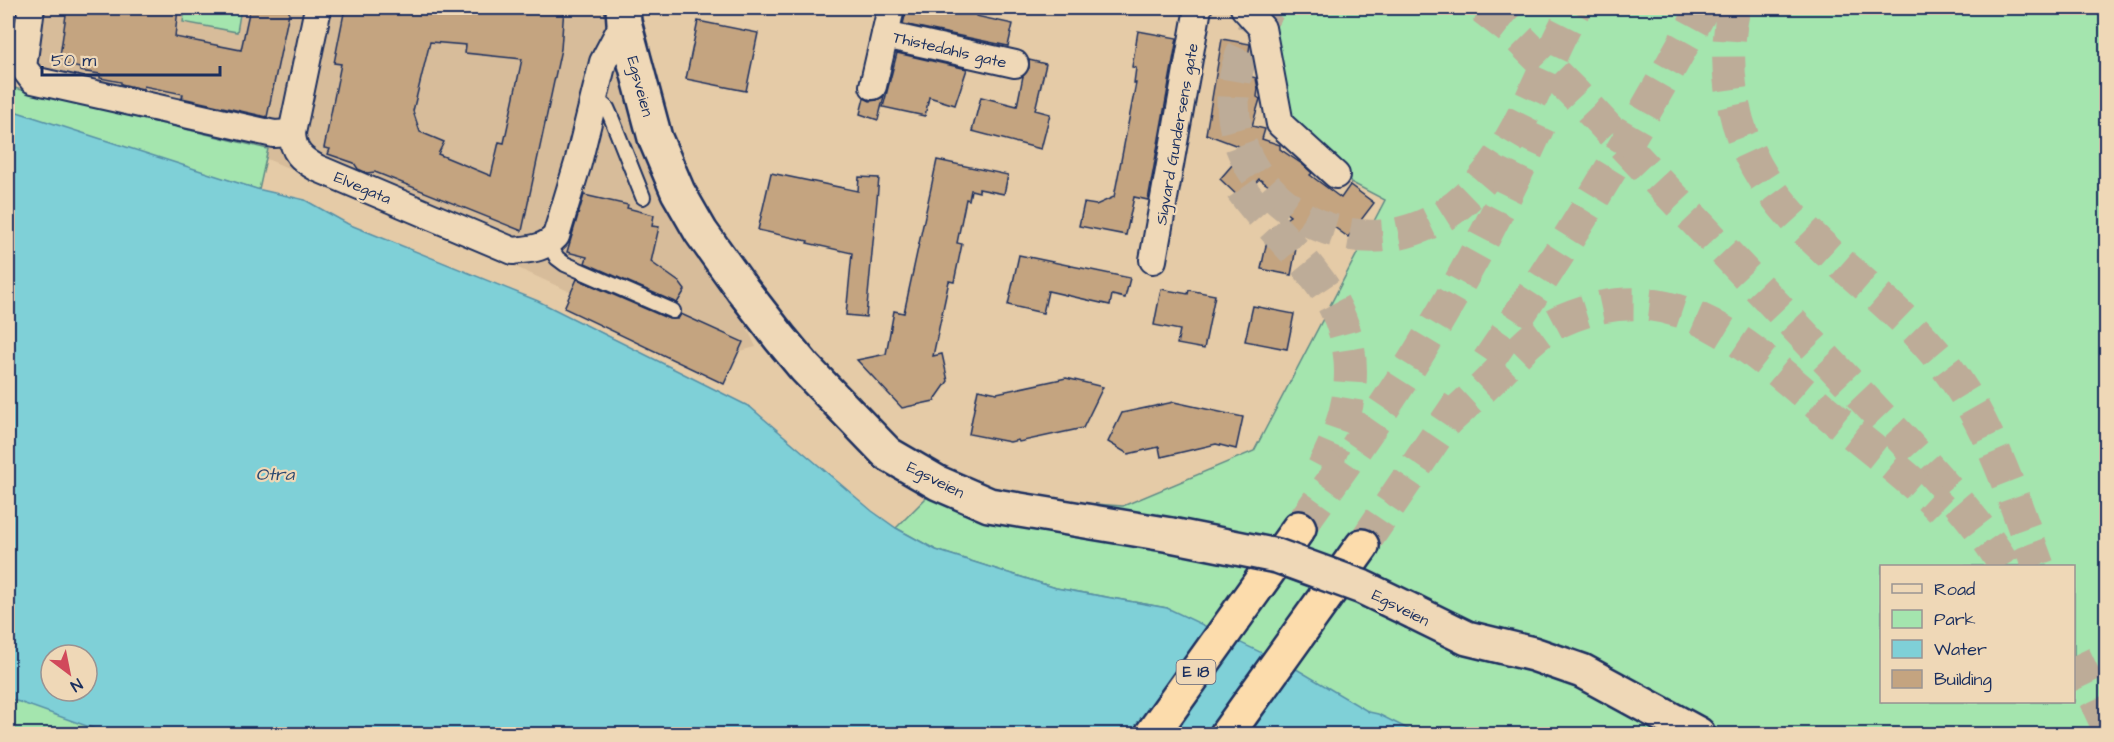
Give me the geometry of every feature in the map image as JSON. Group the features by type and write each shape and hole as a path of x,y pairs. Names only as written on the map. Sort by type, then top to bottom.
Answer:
{"highway":[{"name":"E 18","path":"1152,735 1299,528"},
{"path":"1227,735 1362,546"}],"street":[{"path":"31,8 23,67 33,80 274,134 292,133 318,8"},
{"name":"Thistedahls gate","path":"873,86 891,8"},
{"name":"Sigvard Gundersens gate","path":"1153,260 1198,8"},
{"path":"1244,8 1262,28 1280,124 1336,175"},
{"path":"549,244 556,236 578,163 603,62 623,15"},
{"name":"Egsveien","path":"623,15 655,138 678,192 701,232 742,290 805,368 888,454 938,483 989,505 1170,535 1277,556 1362,587 1467,638 1533,654 1582,672 1698,735"},
{"name":"Thistedahls gate","path":"885,35 1015,64"},
{"name":"Elvegata","path":"292,133 293,145 302,159 317,168 513,251 538,248 549,244"}],"lane":[{"path":"594,97 607,108 643,197"},
{"path":"549,244 557,258 565,264 673,311"}],"shaded area":[{"path":"40,8 624,8 724,278 756,347 701,361 577,295 450,237 192,127 27,86"}],"green space":[{"path":"185,8 241,8 237,32 183,22"},
{"path":"1266,8 2106,8 2106,734 1325,734 1167,608 1056,588 936,550 896,528 931,493 1123,506 1254,451 1385,200 1341,177 1292,141"},
{"path":"8,85 268,149 259,190 8,111"},
{"path":"8,697 112,734 8,734"}],"water":[{"name":"Otra","path":"8,109 257,189 305,200 348,224 538,301 750,407 872,511 896,528 936,550 1056,588 1167,608 1298,670 1369,712 1378,714 1418,734 109,734 8,698"}],"building":[{"path":"67,8 178,8 175,37 241,50 250,8 290,8 267,117 182,98 183,94 121,84 121,82 100,78 100,74 80,71 80,68 59,63"},
{"path":"345,8 564,8 561,49 522,231 375,172 367,173 358,169 354,163 328,154 330,149 324,148 341,64 334,63","holes":["430,42 466,45 465,53 522,59 504,143 499,142 491,176 438,154 444,142 420,132 413,111"]},
{"path":"907,8 978,8 976,16 1013,24 1008,46 903,24"},
{"path":"698,21 758,33 746,91 686,79"},
{"path":"1138,31 1177,38 1148,200 1134,197 1126,235 1079,226 1084,203 1096,205 1114,197 1136,83 1134,83 1136,68 1132,67"},
{"path":"1222,39 1250,44 1248,58 1252,58 1249,76 1256,78 1257,97 1260,99 1252,126 1265,129 1262,139 1280,145 1280,149 1302,164 1312,173 1310,175 1341,198 1350,185 1374,203 1348,237 1316,214 1294,242 1297,243 1291,275 1261,269 1268,236 1285,240 1272,228 1290,216 1285,212 1293,203 1259,179 1241,199 1220,179 1246,149 1206,134"},
{"path":"897,53 967,69 955,105 929,97 925,116 883,107"},
{"path":"1029,60 1046,64 1035,110 1050,114 1041,149 972,131 981,97 1017,106 1023,76 1029,68"},
{"path":"884,96 878,120 860,114 864,98 870,101"},
{"path":"937,160 1008,175 1004,194 979,189 979,192 971,190 969,200 966,199 957,243 962,244 954,282 949,281 933,356 942,354 948,381 934,401 902,408 857,360 886,354 894,311 904,313"},
{"path":"771,173 858,191 859,177 879,178 866,317 846,315 852,253 758,230"},
{"path":"584,195 628,205 627,208 654,215 652,226 659,227 651,262 679,282 685,290 677,303 585,263 587,257 567,252"},
{"path":"1019,255 1130,278 1125,298 1112,295 1110,305 1048,291 1043,313 1008,305"},
{"path":"577,279 669,319 678,319 681,314 743,342 724,384 564,308"},
{"path":"1161,289 1188,294 1189,290 1215,295 1204,349 1177,344 1180,330 1154,325"},
{"path":"1253,306 1294,314 1287,349 1245,341"},
{"path":"1066,378 1103,387 1083,428 1019,442 1018,440 1010,442 969,434 978,389 997,393"},
{"path":"1174,402 1243,417 1236,449 1216,444 1161,457 1159,447 1128,454 1108,442 1122,413"}],"tunnel":[{"path":"1270,8 1239,62 1234,115 1249,163 1280,201 1323,227 1373,236 1425,225 1474,190 1491,170 1518,125 1575,8"},
{"path":"1483,8 1510,29 1576,95 1905,442 1971,517 2004,565"},
{"path":"1488,361 1600,187 1703,8"},
{"path":"1734,8 1729,55 1733,102 1745,144 1764,180 1789,212 1817,241 1909,324 1955,379 1984,429 2008,483 2038,565"},
{"path":"1299,528 1382,410 1444,311 1478,250 1539,125"},
{"path":"1241,189 1315,276 1331,300 1342,323 1348,347 1349,394 1335,443 1323,468"},
{"path":"1446,422 1526,344 1562,320 1603,307 1641,304 1676,310 1708,323 1740,342 1901,472 1941,509"},
{"path":"1362,546 1459,403"},
{"path":"2075,657 2106,723"}]}
